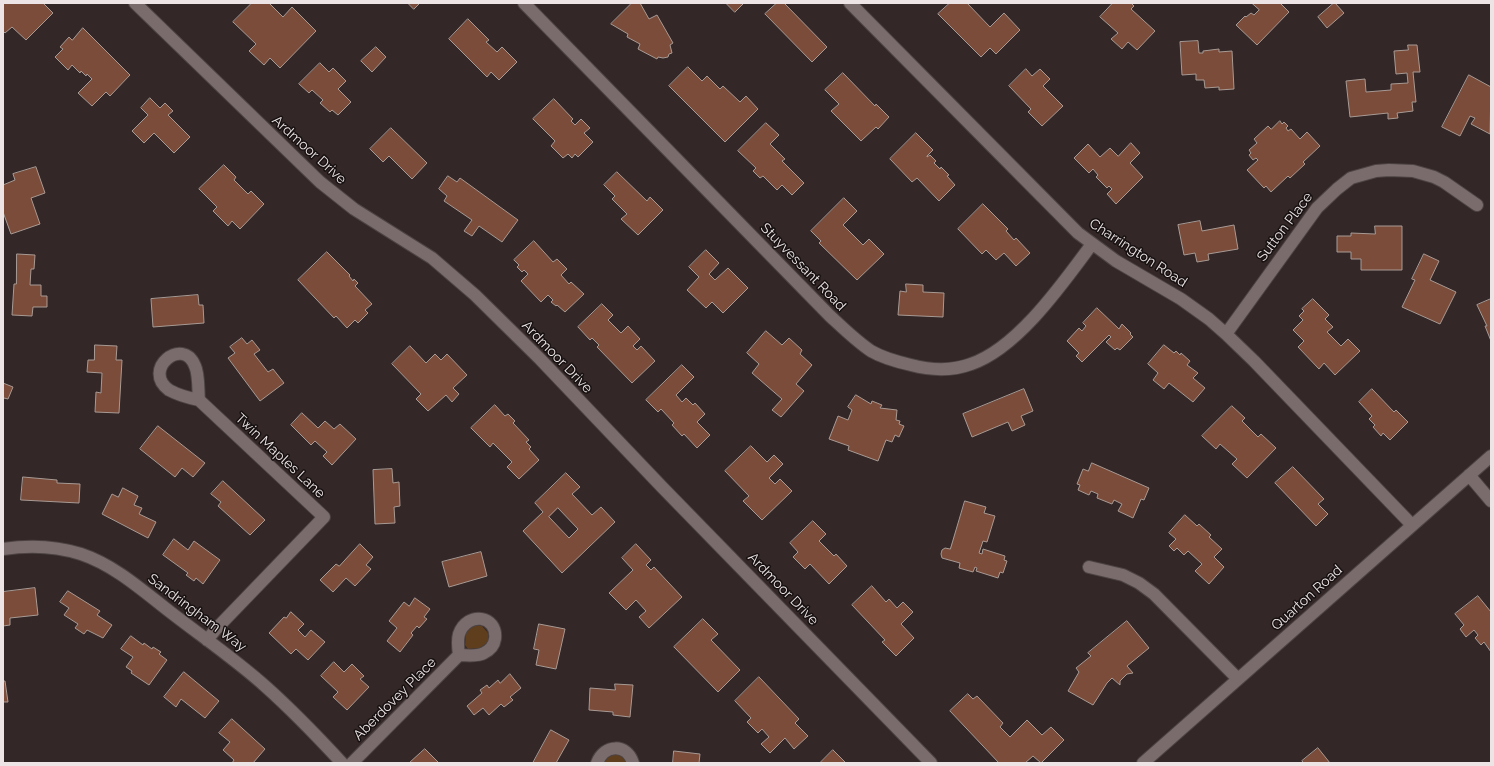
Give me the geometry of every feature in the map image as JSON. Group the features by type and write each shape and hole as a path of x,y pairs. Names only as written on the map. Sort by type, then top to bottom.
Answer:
{"street":[{"name":"Ardmoor Drive","path":"135,3 320,182 354,209 432,258 475,295 540,359 667,492 931,763"},
{"name":"Stuyvessant Road","path":"524,3 830,316 860,343 872,351 886,357 901,363 923,368 940,369 956,368 971,364 984,358 1011,339 1027,323 1072,271 1092,244"},
{"name":"Charrington Road","path":"850,3 1066,222 1092,244 1128,268 1181,299 1209,319 1254,361 1412,525"},
{"name":"Sutton Place","path":"1226,334 1317,208 1351,178 1389,170 1413,171 1434,177 1444,182 1477,205"},
{"name":"Twin Maples Lane","path":"199,400 324,517 221,623 207,640"},
{"name":"Quarton Road","path":"1143,763 1491,456"},
{"path":"1469,475 1491,501"},
{"name":"Sandringham Way","path":"3,549 21,546 41,547 80,554 92,558 126,578 265,686 306,724 342,763"},
{"path":"1089,567 1123,575 1139,583 1154,594 1238,679"},
{"name":"Aberdovey Place","path":"352,763 459,656"},
{"path":"597,763 602,754 614,747 620,748 626,752 631,757 633,763"}],"shaded area":[{"path":"472,626 482,626 488,633 488,642 480,648 468,649 465,645 466,632"},
{"path":"611,754 622,755 628,763 604,763 604,761"}],"building":[{"path":"3,3 43,3 53,13 26,40 12,27 5,33 3,31"},
{"path":"252,3 269,3 283,17 292,7 316,31 280,68 270,58 264,65 249,51 256,44 233,22"},
{"path":"408,3 420,3 414,9"},
{"path":"632,3 640,3 649,19 657,15 673,43 670,45 672,53 669,54 668,57 658,57 657,59 638,49 640,44 627,37 628,34 611,24"},
{"path":"726,3 744,3 735,12"},
{"path":"777,3 784,3 827,47 812,62 765,14"},
{"path":"950,3 967,3 990,27 1004,13 1020,30 996,54 990,48 981,57 938,14"},
{"path":"1113,3 1131,3 1134,6 1131,9 1155,31 1137,50 1128,42 1122,49 1111,39 1118,33 1100,17"},
{"path":"1252,3 1280,3 1289,12 1257,45 1236,25 1245,16 1246,17 1251,13 1254,15 1259,10"},
{"path":"1334,3 1344,13 1327,28 1318,17"},
{"path":"468,19 489,40 486,42 497,52 502,47 517,62 499,80 491,72 487,77 449,39"},
{"path":"83,28 130,75 110,96 106,92 92,106 78,93 92,79 81,71 80,73 72,65 68,70 55,57 63,49 60,47 69,37 72,40"},
{"path":"1198,41 1199,53 1219,49 1219,52 1232,51 1234,89 1219,90 1219,87 1205,88 1204,80 1196,80 1196,74 1182,75 1180,42"},
{"path":"1408,45 1417,45 1420,72 1413,72 1416,102 1412,102 1413,111 1397,113 1398,118 1388,119 1388,113 1350,117 1346,81 1365,79 1366,92 1391,90 1391,84 1408,83 1407,73 1396,74 1394,51 1408,50"},
{"path":"376,47 386,57 372,72 361,61"},
{"path":"320,63 329,72 333,68 346,81 338,89 351,102 338,115 332,110 330,112 320,103 323,100 312,90 309,93 299,84"},
{"path":"688,67 702,81 707,76 720,89 723,86 740,102 746,96 758,109 725,142 669,86"},
{"path":"1026,69 1032,76 1040,69 1050,79 1043,86 1063,106 1042,126 1028,112 1031,109 1009,86"},
{"path":"843,73 875,106 876,104 889,117 878,129 876,127 861,141 831,111 839,104 825,90"},
{"path":"1469,75 1491,87 1490,134 1471,124 1475,118 1470,116 1460,136 1442,127"},
{"path":"150,98 160,108 165,103 173,111 168,115 190,137 174,153 154,133 144,143 132,131 148,115 141,108"},
{"path":"554,99 573,119 571,121 575,125 581,119 590,128 584,133 593,142 578,157 575,154 572,158 568,154 563,158 551,146 555,141 533,119"},
{"path":"1280,121 1282,124 1284,122 1288,126 1286,128 1288,131 1291,129 1300,139 1307,132 1320,146 1303,162 1305,164 1290,178 1288,176 1271,192 1266,186 1264,188 1247,170 1258,160 1256,158 1253,160 1249,155 1251,153 1249,150 1257,143 1254,139 1268,126 1271,129"},
{"path":"766,123 779,135 770,144 785,159 782,161 804,183 792,195 782,185 777,190 763,176 760,178 753,171 756,168 738,151"},
{"path":"391,128 427,163 412,179 389,156 383,162 370,149"},
{"path":"916,133 933,150 927,157 930,155 936,161 934,163 940,169 941,167 949,175 947,176 955,185 939,201 917,178 912,182 890,159"},
{"path":"1131,143 1140,153 1130,163 1143,177 1116,204 1107,194 1112,189 1109,186 1107,188 1096,177 1098,175 1093,169 1089,173 1074,158 1088,144 1100,157 1110,148 1118,156"},
{"path":"224,165 236,177 234,180 248,194 251,191 264,204 240,229 232,221 228,226 213,211 217,207 199,189"},
{"path":"36,167 45,193 31,198 40,224 11,234 3,212 3,185 15,180 13,174"},
{"path":"617,172 647,201 650,197 663,210 638,235 621,219 627,214 612,199 615,196 604,185"},
{"path":"448,176 457,182 460,178 518,220 502,242 479,226 472,236 464,231 472,220 444,201 447,196 439,189"},
{"path":"844,198 857,211 843,225 863,245 869,239 884,254 857,280 819,243 821,241 811,231"},
{"path":"983,204 1008,229 1006,231 1014,240 1016,238 1030,253 1016,266 1004,253 996,260 986,250 982,254 958,229"},
{"path":"1200,221 1202,231 1234,225 1238,249 1208,254 1209,260 1197,262 1195,253 1184,255 1178,225"},
{"path":"1375,226 1402,226 1402,270 1361,270 1361,259 1351,259 1351,252 1337,252 1337,236 1351,236 1351,233 1375,234"},
{"path":"534,241 553,262 557,259 567,269 561,275 569,284 571,282 584,294 565,312 551,302 553,300 548,295 541,302 521,281 528,274 524,270 522,272 517,267 519,265 514,260"},
{"path":"706,250 719,263 709,274 715,280 728,268 748,288 723,313 712,302 706,308 687,290 699,277 689,267"},
{"path":"327,252 350,275 349,276 353,281 354,279 358,283 355,286 372,304 365,310 368,313 358,323 355,320 347,328 336,316 334,318 298,280"},
{"path":"17,254 35,255 34,269 31,269 30,285 41,285 41,296 47,296 47,307 33,307 32,316 12,315 14,284 16,284"},
{"path":"1424,254 1439,261 1430,280 1456,292 1440,324 1402,307 1415,280 1412,279"},
{"path":"906,284 923,285 923,292 944,293 943,317 898,315 900,291 906,292"},
{"path":"198,295 199,305 203,305 204,323 153,327 151,299"},
{"path":"1313,299 1329,315 1325,319 1333,327 1327,332 1341,346 1348,339 1360,351 1335,375 1324,363 1319,369 1298,347 1304,341 1293,330 1303,320 1299,316 1304,311 1302,309"},
{"path":"1491,299 1491,341 1485,326 1487,326 1477,305"},
{"path":"602,304 613,315 608,320 621,333 628,326 640,339 633,346 637,350 641,346 655,361 632,383 597,347 599,345 592,338 590,340 578,327"},
{"path":"1097,308 1119,329 1122,324 1133,337 1120,350 1117,348 1115,350 1106,342 1111,337 1109,335 1082,362 1076,356 1079,353 1067,341 1079,328 1082,331 1086,326 1083,323"},
{"path":"766,331 782,345 789,338 802,350 800,354 812,365 796,384 804,391 781,417 772,410 782,399 752,373 759,364 747,353"},
{"path":"242,338 247,344 252,340 260,350 254,354 268,372 273,369 284,383 260,401 228,358 235,353 230,347"},
{"path":"95,345 117,346 116,360 122,360 119,413 95,412 96,392 101,393 102,373 87,372 88,360 94,360"},
{"path":"1164,345 1174,353 1176,351 1180,355 1181,353 1190,361 1187,365 1198,373 1193,378 1205,388 1193,402 1169,383 1164,389 1153,380 1158,373 1148,364"},
{"path":"410,346 426,363 435,354 441,360 447,354 467,375 453,388 459,394 452,402 446,395 428,411 416,399 421,394 392,364"},
{"path":"682,365 694,377 676,395 682,402 686,398 693,405 695,403 705,414 697,422 710,435 697,448 684,434 682,436 672,425 674,423 661,409 658,412 646,400"},
{"path":"3,383 13,387 8,399 4,398 3,400"},
{"path":"1024,389 1033,411 1021,416 1025,425 1012,431 1008,422 972,437 963,414"},
{"path":"1372,389 1394,412 1396,410 1408,422 1390,440 1383,433 1381,436 1373,427 1375,425 1369,419 1372,416 1359,402"},
{"path":"856,395 871,404 872,401 882,405 880,408 897,410 896,420 900,421 899,424 904,426 899,437 895,435 892,442 886,440 878,461 848,450 849,446 829,439 838,416 848,420 852,410 848,407"},
{"path":"495,405 505,416 508,414 515,421 513,423 529,440 526,442 531,447 529,449 539,460 519,479 507,467 512,462 493,443 490,447 471,428"},
{"path":"1232,406 1245,418 1242,421 1258,437 1261,434 1276,448 1247,478 1232,464 1237,459 1220,444 1216,449 1202,436"},
{"path":"302,413 318,428 325,421 334,429 340,424 356,439 332,465 323,456 327,452 315,441 311,445 291,425"},
{"path":"158,426 205,463 193,477 182,468 175,477 140,449"},
{"path":"751,446 767,462 774,455 783,464 769,478 775,484 780,479 792,491 762,520 743,501 749,496 725,471"},
{"path":"1092,463 1149,488 1144,500 1141,499 1133,518 1118,511 1122,504 1114,500 1112,504 1097,498 1098,494 1091,491 1089,495 1078,490 1080,485 1077,484 1083,469 1088,471"},
{"path":"1293,467 1324,499 1318,504 1328,514 1316,526 1275,483"},
{"path":"392,469 393,483 399,482 400,506 394,507 395,523 375,524 373,470"},
{"path":"566,473 580,487 572,494 592,515 601,507 615,522 562,573 523,531 543,512 535,503","holes":["558,508 578,529 569,538 549,517"]},
{"path":"23,477 57,480 57,483 80,484 79,503 21,500"},
{"path":"223,481 265,520 250,535 218,506 221,502 211,494"},
{"path":"123,488 138,496 134,505 142,508 139,514 156,522 148,538 102,514 112,494 118,497"},
{"path":"965,501 986,507 984,513 995,516 987,542 983,541 979,553 982,554 983,549 1005,556 1004,560 1007,561 1003,573 1000,572 998,578 976,571 977,568 975,567 973,572 959,568 960,563 942,558 942,550 945,548 950,549"},
{"path":"1185,515 1197,526 1199,524 1211,535 1209,537 1222,549 1214,557 1224,567 1209,584 1195,571 1202,564 1188,551 1184,555 1177,548 1174,551 1169,546 1176,539 1169,533"},
{"path":"813,521 826,534 819,541 834,556 836,554 847,566 829,584 810,564 805,569 793,557 798,552 790,543"},
{"path":"174,539 188,550 194,541 220,560 203,584 196,578 194,581 186,575 188,573 163,555"},
{"path":"360,544 373,557 366,565 371,569 355,586 346,578 333,592 320,580 336,564 339,566"},
{"path":"636,544 651,560 646,565 651,570 654,567 682,597 649,628 639,617 646,611 636,600 626,610 609,593 633,570 622,558"},
{"path":"481,552 487,576 449,587 442,562"},
{"path":"872,586 886,602 889,599 897,608 903,602 913,612 901,624 914,638 896,656 882,642 885,640 852,605"},
{"path":"35,588 38,615 10,618 10,625 3,626 3,592"},
{"path":"68,591 100,611 97,615 112,625 103,638 87,630 84,634 75,628 78,624 64,615 69,608 60,602"},
{"path":"1478,596 1491,612 1491,652 1484,642 1481,645 1475,638 1478,635 1474,630 1466,637 1460,629 1464,625 1455,614"},
{"path":"415,598 430,609 424,617 427,619 419,628 417,626 411,633 413,635 400,652 387,641 397,628 389,621 404,602 409,606"},
{"path":"291,612 304,624 298,630 305,637 311,630 325,642 308,660 296,649 291,654 269,633 284,617 286,618"},
{"path":"703,619 718,634 711,640 740,670 718,692 674,647"},
{"path":"1127,621 1149,648 1127,666 1133,673 1127,674 1120,681 1120,685 1112,678 1107,683 1093,705 1068,691 1079,672 1076,668 1091,656 1088,653"},
{"path":"539,624 565,629 556,669 536,665 539,650 534,649"},
{"path":"131,636 143,645 144,643 152,649 153,647 161,652 159,654 167,660 149,685 131,673 132,671 126,667 133,657 121,649"},
{"path":"334,662 344,672 352,664 364,676 360,679 369,687 347,710 333,697 338,692 321,676"},
{"path":"184,672 219,701 205,718 181,699 176,707 164,697"},
{"path":"510,674 521,688 510,697 513,700 504,707 501,704 489,715 483,708 474,715 467,706 482,693 480,690 487,685 489,688 498,680 500,683"},
{"path":"759,677 799,719 795,723 808,736 794,749 785,738 770,753 761,744 769,737 762,729 758,733 747,722 751,718 735,701"},
{"path":"3,681 5,681 8,702 3,702"},
{"path":"615,684 633,685 630,717 613,715 613,712 589,710 590,688 615,690"},
{"path":"968,694 973,699 977,696 1003,723 1000,727 1010,737 1027,720 1042,735 1051,727 1064,740 1041,763 1033,756 1025,763 999,763 950,711"},
{"path":"232,719 265,749 253,763 232,763 234,760 223,750 230,742 219,733"},
{"path":"551,730 569,740 556,763 533,763"},
{"path":"1318,748 1330,763 1304,763 1302,761"},
{"path":"425,749 439,763 409,763 420,753"},
{"path":"833,750 846,763 820,763"},
{"path":"674,751 700,754 699,763 673,763"}]}
